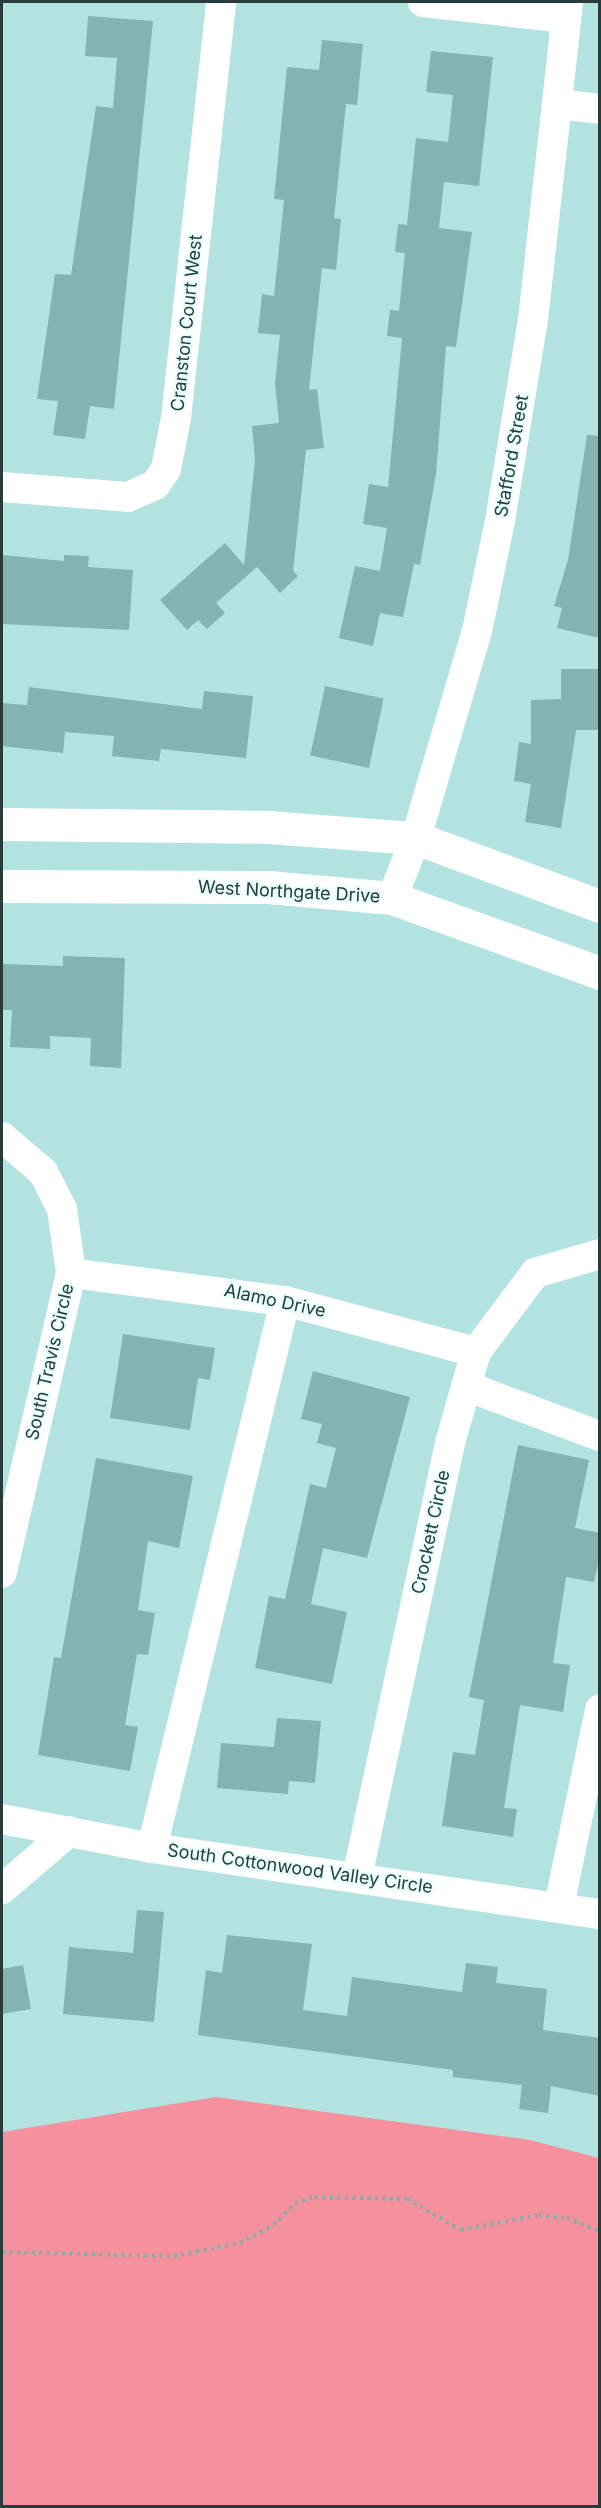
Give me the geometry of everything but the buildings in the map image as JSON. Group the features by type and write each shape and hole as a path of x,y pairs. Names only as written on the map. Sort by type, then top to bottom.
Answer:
{"main road":[{"path":"2,824 267,826 416,838 600,906"},
{"name":"West Northgate Drive","path":"2,886 268,887 392,898 600,973"}],"street":[{"name":"Cranston Court West","path":"2,487 128,496 155,484 166,469 177,418 221,2"},
{"path":"423,2 567,10"},
{"name":"Stafford Street","path":"392,898 416,838 477,631 501,521 533,320 567,10"},
{"path":"557,104 600,109"},
{"name":"South Travis Circle","path":"2,1137 43,1172 62,1209 70,1273 2,1573"},
{"name":"Crockett Circle","path":"357,1877 466,1386 476,1352 535,1273 600,1254"},
{"name":"Alamo Drive","path":"70,1273 285,1301 476,1352"},
{"path":"152,1848 285,1301"},
{"path":"466,1386 600,1436"},
{"path":"559,1906 600,1709"},
{"name":"South Cottonwood Valley Circle","path":"2,1819 152,1848 559,1906 600,1914"},
{"path":"2,1889 70,1831"}],"path":[{"path":"2,2252 174,2256 240,2243 274,2224 295,2203 315,2197 407,2199 460,2230 539,2215 567,2218 600,2231"}],"shaded area":[{"path":"216,2097 530,2140 599,2158 599,2506 2,2506 2,2132"}]}
